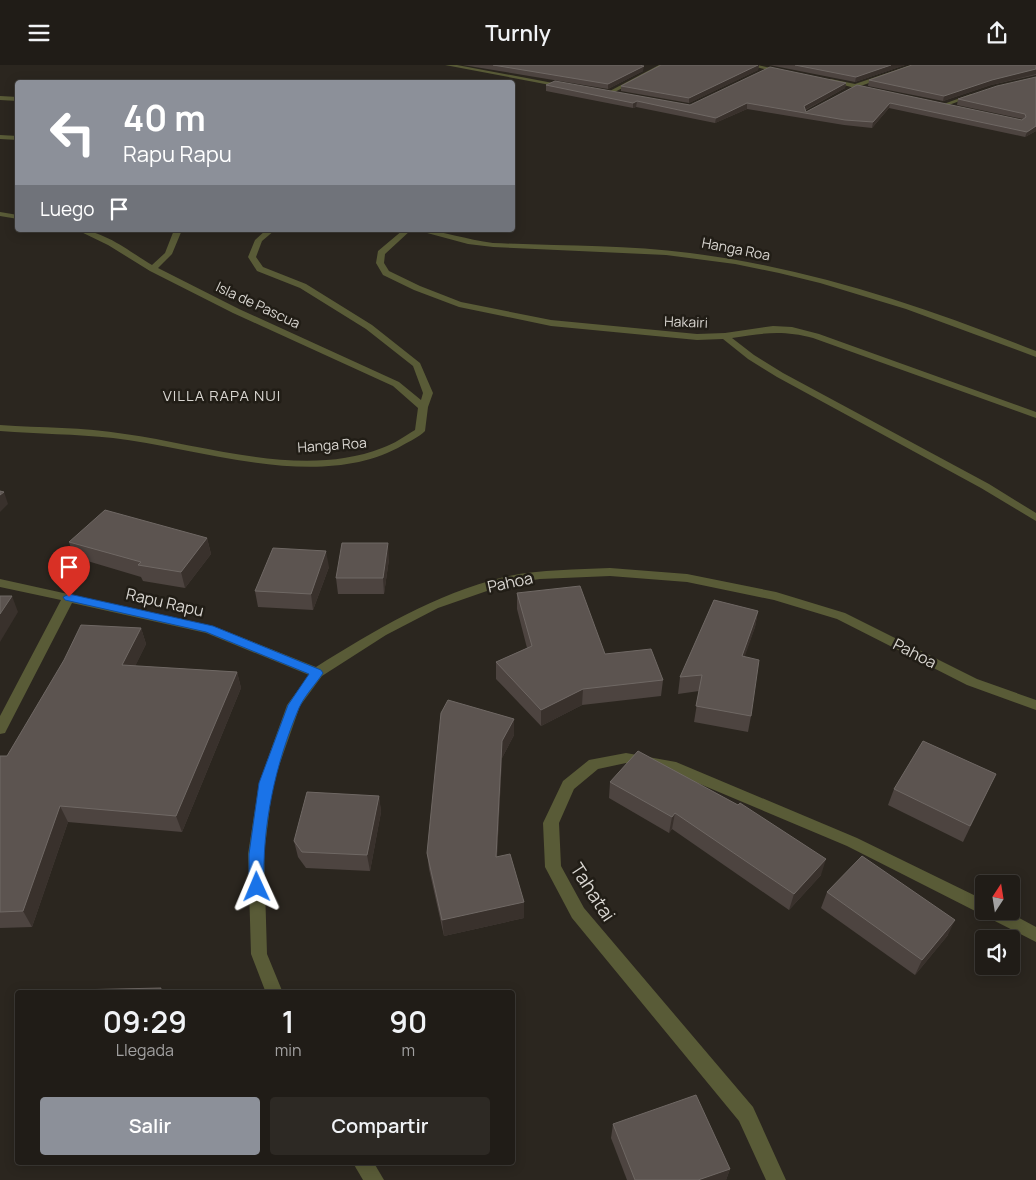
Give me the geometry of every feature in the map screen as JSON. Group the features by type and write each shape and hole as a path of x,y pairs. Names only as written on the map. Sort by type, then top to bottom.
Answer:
{"street":[{"path":"448,65 572,87"},
{"path":"609,93 663,65"},
{"path":"751,65 768,67 788,73"},
{"path":"847,91 916,65"},
{"path":"754,76 768,67"},
{"path":"644,68 653,69"},
{"path":"826,81 873,90"},
{"path":"600,92 618,95"},
{"path":"944,105 977,93"},
{"path":"0,98 15,99"},
{"path":"935,103 954,107"},
{"path":"0,137 15,138"},
{"path":"0,214 15,216"},
{"name":"Isla de Pascua","path":"86,232 111,243 153,269 236,311 396,384 422,407"},
{"path":"153,269 168,254 177,232"},
{"name":"Hanga Roa","path":"0,429 113,435 256,460 313,463 367,459 404,443 420,431 422,407 428,393 417,365 369,327 320,297 303,287 260,269 252,257 260,240 269,232"},
{"name":"Hakairi","path":"405,232 381,253 380,263 386,273 417,288 459,304 551,323 650,334 697,337 725,336 773,329 792,330 816,336 1036,415"},
{"name":"Hanga Roa","path":"428,232 468,242 493,245 646,250 730,261 826,282 942,317 1036,354"},
{"path":"725,336 751,357 780,375 985,486 1036,518"},
{"name":"Pahoa","path":"274,990 259,954 256,854 266,783 294,705 317,673 382,632 434,605 470,591 504,581 540,575 610,572 687,578 776,596 841,616 972,681 1036,705"},
{"name":"Rapu Rapu","path":"0,583 209,629 317,673"},
{"path":"0,729 69,597"},
{"name":"Tahatai","path":"776,1180 746,1114 578,913 553,867 551,823 568,785 594,764 626,758 671,766 852,842 975,904"},
{"path":"1007,920 1036,935"},
{"path":"364,1165 374,1180"}],"building":[{"path":"493,65 639,65 644,66 608,84"},
{"path":"661,65 758,65 689,98 621,86"},
{"path":"795,65 891,65 856,77"},
{"path":"912,65 1036,65 1036,69 992,80 944,96 869,80"},
{"path":"770,67 846,83 804,106 806,112 857,85 1022,120 1026,117 1025,114 958,99 997,86 1036,77 1036,126 1027,132 890,103 873,122 845,120 747,103 716,118 637,101 633,103 546,85 555,81 690,105"},
{"path":"105,510 207,538 181,572 138,565 141,562 69,542"},
{"path":"342,543 388,543 383,578 336,578"},
{"path":"273,548 326,551 311,594 255,591"},
{"path":"580,586 605,654 651,649 663,680 583,689 541,710 496,662 532,646 517,593"},
{"path":"0,596 12,596 0,614"},
{"path":"714,600 758,611 742,656 759,660 751,716 696,706 702,675 680,677"},
{"path":"81,625 141,628 122,665 237,672 176,816 60,806 23,911 0,912 0,756 7,756 64,660"},
{"path":"448,700 514,719 502,741 496,857 510,854 524,902 442,920 427,853 441,713"},
{"path":"923,741 996,774 970,826 894,789"},
{"path":"638,751 738,805 740,803 826,859 794,894 675,813 672,817 610,782"},
{"path":"307,792 379,796 367,855 302,852 294,841"},
{"path":"862,856 955,920 922,960 827,892"},
{"path":"161,988 161,990 74,990"},
{"path":"696,1095 730,1169 698,1180 635,1180 613,1124"}],"district":[{"name":"VILLA RAPA NUI","path":"222,396"}],"route":[{"path":"69,597 209,629 317,673 294,705 266,783 256,854 257,887"}]}
